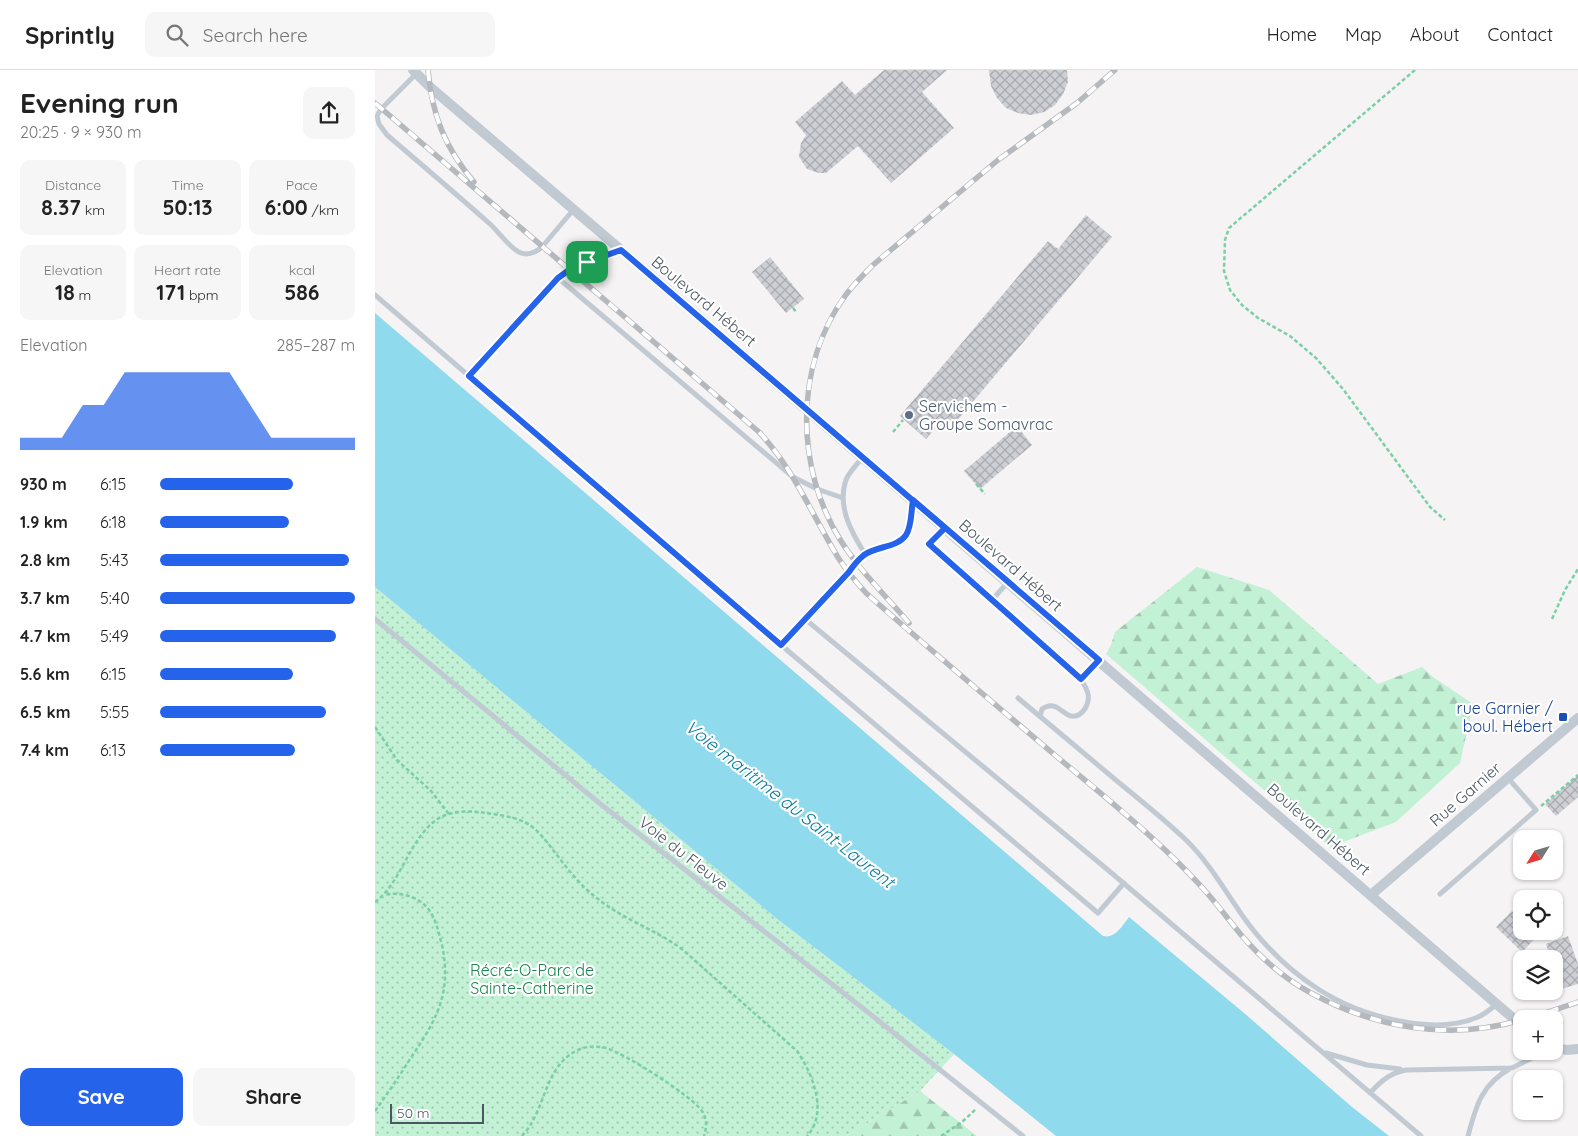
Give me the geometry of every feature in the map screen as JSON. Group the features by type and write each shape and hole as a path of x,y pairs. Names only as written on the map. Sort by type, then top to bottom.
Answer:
{"street":[{"name":"Boulevard Hébert","path":"415,72 430,87 863,457 1513,1018"},
{"name":"Rue Garnier","path":"1371,894 1578,718"},
{"path":"1563,1049 1578,1049"}],"lane":[{"path":"415,72 381,109 377,116 379,124 387,135 491,225 513,248 521,253 536,252 573,209"},
{"path":"469,376 558,278 575,267 621,250"},
{"path":"558,278 793,477 817,489 843,498"},
{"path":"375,295 781,645 1098,914 1124,883"},
{"path":"863,457 845,482 843,498 846,518 851,533 865,554"},
{"path":"781,645 865,554 896,543 905,536 909,528 913,500"},
{"path":"945,528 929,544 1081,679 1088,694 1087,706 1082,712 1076,716 1069,716 1054,706 1048,706 1042,709 1039,716"},
{"path":"991,600 1008,582"},
{"path":"805,619 1124,883 1421,1136"},
{"name":"Voie du Fleuve","path":"375,620 598,802 1023,1136"},
{"path":"1081,679 1099,660"},
{"path":"1018,698 1187,842 1210,867 1253,930 1269,949 1319,990 1347,1005 1407,1022 1440,1024 1464,1021 1484,1014 1497,1004"},
{"path":"1439,894 1536,810 1508,777"},
{"path":"1319,1050 1367,1065 1406,1070 1512,1068"},
{"path":"1468,1136 1481,1096 1488,1085 1499,1075 1528,1060"},
{"path":"1371,1093 1386,1078 1406,1070"}],"path":[{"path":"1415,70 1229,228 1225,240 1223,271 1230,290 1242,305 1259,318 1290,336 1316,358 1343,389 1430,507 1445,520"},
{"path":"793,308 797,313"},
{"path":"893,432 903,420"},
{"path":"976,484 985,494"},
{"path":"1553,620 1565,590 1578,570"},
{"path":"375,727 397,760 431,791 449,814"},
{"path":"1545,804 1578,775"},
{"path":"375,902 383,895 417,842 437,819 449,814 469,811 503,816 531,826 550,845 586,890 612,910 672,942 683,950 791,1044 805,1063 817,1099 817,1113 814,1124 807,1136"},
{"path":"375,1111 433,1024 444,992 445,974 438,930 429,910 414,898 402,894 383,895"},
{"path":"522,1136 531,1124 554,1071 574,1052 582,1048 594,1046 614,1050 660,1078 698,1105 707,1121 704,1136"},
{"path":"941,1136 963,1122 982,1102"}],"green space":[{"path":"1197,567 1269,590 1378,684 1422,667 1433,677 1473,704 1460,763 1396,822 1330,847 1106,654 1115,632"},
{"name":"Récré-O-Parc de Sainte-Catherine","path":"375,587 776,918 954,1054 920,1091 846,1136 375,1136"},
{"path":"920,1091 977,1136 846,1136"}],"water":[{"name":"Voie maritime du Saint-Laurent","path":"375,313 1103,936 1115,933 1129,917 1244,1013 1352,1107 1389,1136 1056,1136 954,1054 776,918 375,587"}],"building":[{"path":"884,70 947,70 922,92 954,128 891,183 858,146 826,173 807,169 799,157 801,143 806,135 795,122 842,81 855,95"},
{"path":"989,70 1067,70 1068,82 1063,94 1055,105 1044,112 1031,115 1018,113 1006,108 997,98 991,86"},
{"path":"1086,215 1112,237 949,430 941,422 926,439 900,416 1048,241 1058,249"},
{"path":"770,257 804,299 786,313 752,272"},
{"path":"1017,426 1032,445 980,489 964,471"},
{"path":"1578,775 1578,797 1556,816 1545,804"},
{"path":"1512,911 1513,940 1533,940 1524,950 1520,950 1496,927"},
{"path":"1568,936 1578,964 1578,984 1563,988 1563,950 1548,950 1546,944 1563,940 1563,938"}],"railway":[{"path":"428,70 433,102 442,130 455,156 474,182"},
{"path":"909,623 848,552 826,512 815,482 809,450 807,418 809,385 816,354 828,324 845,296 873,265 998,160 1077,103 1115,70"},
{"path":"375,103 759,432 793,477 839,559 866,593 1149,835 1213,900 1249,944 1283,975 1311,993 1335,1005 1361,1015 1413,1028 1467,1030 1513,1022"},
{"path":"1554,1010 1578,1002"}],"place":[{"name":"Servichem - Groupe Somavrac","path":"909,415"},
{"name":"rue Garnier / boul. Hébert","path":"1563,717"}],"route":[{"path":"587,262 565,272 558,278 469,376 781,645 865,554 896,543 905,536 909,528 913,500 945,528 1099,660 1081,679 929,544 945,528 920,506 807,408 621,250 587,262"}]}
